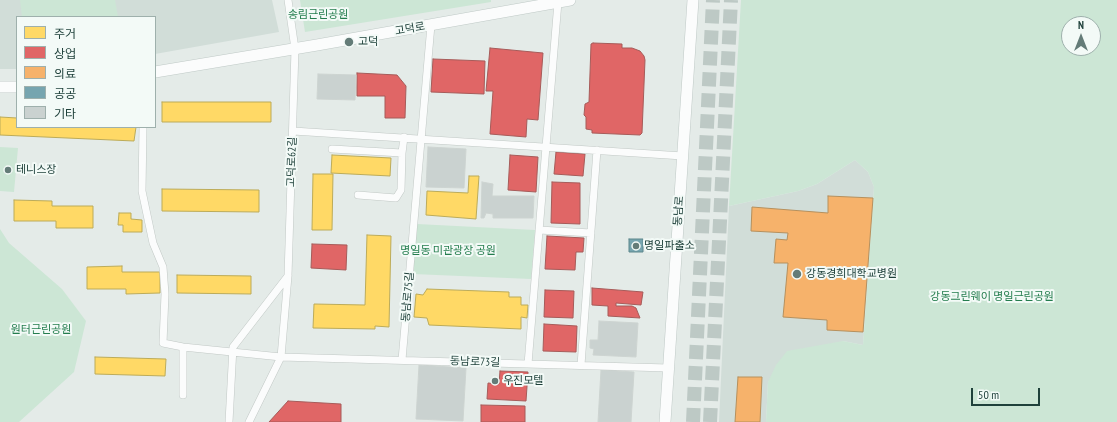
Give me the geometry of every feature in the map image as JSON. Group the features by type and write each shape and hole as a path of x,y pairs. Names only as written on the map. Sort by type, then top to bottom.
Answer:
{"main road":[{"name":"고덕로","path":"156,72 431,26 570,0"},
{"name":"동남로","path":"665,422 693,0"},
{"path":"0,87 16,87"}],"street":[{"name":"고덕로62길","path":"249,422 281,357 288,276 295,49 288,0"},
{"path":"528,364 558,2"},
{"name":"동남로75길","path":"402,360 431,26"},
{"name":"동남로73길","path":"143,128 142,191 153,243 163,268 165,294 163,343 183,347 281,357 668,368"},
{"path":"293,131 683,156"},
{"path":"358,195 396,198 401,190 404,138"},
{"path":"332,150 402,153"},
{"path":"581,365 597,150"},
{"path":"539,230 591,233"},
{"path":"229,422 233,347 288,276"},
{"path":"183,347 183,395"}],"shaded area":[{"path":"0,0 272,0 279,32 156,54 156,16 16,16 16,69 0,69"},
{"name":"강동경희대학교병원","path":"855,160 868,172 874,187 863,345 843,341 768,382 766,422 719,422 729,206 798,191 817,184"}],"green space":[{"path":"20,0 115,0 118,16 22,16"},
{"name":"송림근린공원","path":"300,0 491,0 491,2 305,32"},
{"name":"강동그린웨이 명일근린공원","path":"741,0 1117,0 1117,422 766,422 768,382 776,365 787,351 843,341 863,345 874,187 868,172 855,160 817,184 798,191 729,206"},
{"name":"테니스장","path":"0,147 18,148 14,192 0,191"},
{"name":"명일동 미관광장 공원","path":"417,224 535,230 531,279 413,274"},
{"name":"원터근린공원","path":"0,229 9,243 62,289 86,321 74,372 19,422 0,422"}],"building: 주거":[{"path":"162,102 271,102 271,122 162,122"},
{"path":"0,117 16,118 16,128 136,128 134,141 0,135"},
{"path":"332,155 391,158 390,176 331,173"},
{"path":"313,174 333,174 332,230 312,230"},
{"path":"469,176 479,176 476,219 426,215 427,191 468,193"},
{"path":"162,189 259,190 259,212 162,211"},
{"path":"14,200 52,201 52,206 93,206 93,228 56,228 56,221 14,221"},
{"path":"119,213 131,213 131,219 142,220 142,232 123,232 123,225 118,225"},
{"path":"367,235 391,236 389,327 375,326 375,329 313,328 314,304 365,305"},
{"path":"122,266 122,272 160,272 160,293 126,294 126,289 87,289 87,267"},
{"path":"177,275 251,276 251,294 177,293"},
{"path":"427,289 509,292 509,297 521,297 521,305 528,305 527,318 521,317 521,329 429,325 427,318 414,317 416,294 423,295"},
{"path":"95,357 166,359 165,376 95,374"}],"building: 상업":[{"path":"591,44 622,44 622,48 632,48 640,51 644,56 642,133 640,135 592,133 592,130 586,129 586,117 584,115 585,104 589,102"},
{"path":"490,48 543,53 538,120 527,119 526,137 490,134 493,91 486,91"},
{"path":"433,59 485,61 484,94 431,92"},
{"path":"357,73 397,75 406,86 405,118 385,118 385,96 357,96"},
{"path":"556,152 585,154 583,176 554,174"},
{"path":"510,155 538,157 536,192 508,190"},
{"path":"552,182 580,183 580,224 551,223"},
{"path":"547,236 584,238 583,252 576,252 575,270 545,269"},
{"path":"312,244 347,245 346,270 311,268"},
{"path":"592,288 643,292 641,305 616,303 616,306 632,306 636,308 640,318 608,316 608,306 592,305"},
{"path":"545,290 574,291 573,318 544,317"},
{"path":"544,324 577,326 576,352 543,351"},
{"path":"500,371 528,372 526,401 487,399 488,383 499,384"},
{"path":"288,401 341,404 341,422 269,422"},
{"path":"481,405 525,406 525,422 481,422"}],"building: 의료":[{"name":"강동경희대학교병원","path":"828,196 873,198 863,332 827,330 827,320 783,317 788,263 774,263 776,239 787,240 788,233 751,231 752,207 828,213"},
{"path":"738,377 762,377 760,422 735,422"}],"building: 공공":[{"name":"명일파출소","path":"629,239 643,239 643,252 629,252"}],"building: 기타":[{"path":"318,74 356,75 355,100 317,99"},
{"path":"428,147 466,149 464,188 426,187"},
{"path":"482,182 493,184 492,196 534,196 533,218 493,218 493,214 486,213 484,218 481,218"},
{"path":"599,321 638,323 636,357 593,355 594,349 590,348 590,340 598,340"},
{"path":"419,365 466,368 463,421 416,419"},
{"path":"601,370 634,372 631,422 598,422"}],"tunnel":[{"path":"693,422 713,0"},
{"path":"710,422 731,0"}],"place":[{"name":"고덕","path":"349,42"},
{"name":"테니스장","path":"8,170"},
{"name":"명일파출소","path":"636,246"},
{"name":"강동경희대학교병원","path":"797,274"},
{"name":"우진모텔","path":"495,381"}]}
